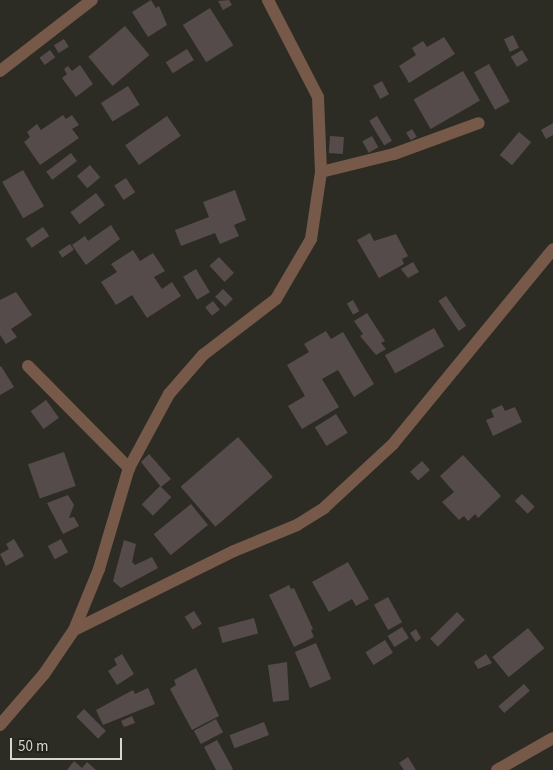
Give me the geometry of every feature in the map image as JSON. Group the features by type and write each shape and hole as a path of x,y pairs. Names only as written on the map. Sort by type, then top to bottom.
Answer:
{"street":[{"path":"0,71 92,0"},
{"path":"0,725 44,674 74,630 99,569 129,468 169,394 186,372 276,299 287,284 311,239 321,172 318,97 268,0"},
{"path":"321,172 394,154 479,123"},
{"path":"74,630 234,551 296,525 324,508 393,444 553,249"},
{"path":"28,366 129,468"},
{"path":"497,770 553,738"}],"building":[{"path":"151,0 156,8 159,6 167,25 148,37 132,12"},
{"path":"229,0 232,5 223,10 218,1"},
{"path":"210,8 233,45 206,62 183,25"},
{"path":"125,26 149,55 113,86 88,57"},
{"path":"513,35 519,48 510,52 504,39"},
{"path":"444,37 455,54 409,83 399,66 416,55 412,48 423,41 427,47"},
{"path":"64,39 69,47 59,53 54,45"},
{"path":"187,49 194,60 173,73 166,62"},
{"path":"50,50 55,57 45,65 39,58"},
{"path":"522,50 528,60 517,67 511,57"},
{"path":"489,64 510,102 495,110 474,72"},
{"path":"80,65 93,84 76,97 62,78 67,74 64,69 68,66 72,71"},
{"path":"463,71 480,100 431,129 414,100"},
{"path":"382,81 389,94 380,99 373,86"},
{"path":"128,86 140,105 113,122 101,103"},
{"path":"63,115 66,119 72,115 79,125 72,129 79,138 40,165 24,142 30,137 27,132 37,124 41,130"},
{"path":"167,116 181,136 139,165 125,145"},
{"path":"377,116 392,141 384,145 369,121"},
{"path":"553,123 553,135 546,139 541,130"},
{"path":"412,129 417,137 411,140 406,133"},
{"path":"519,132 531,142 512,165 500,155"},
{"path":"330,136 344,137 343,154 329,153"},
{"path":"372,136 378,147 369,153 362,141"},
{"path":"71,153 77,161 52,180 46,172"},
{"path":"90,165 100,177 87,188 77,176"},
{"path":"23,170 44,206 23,218 2,182"},
{"path":"126,178 135,192 124,200 114,186"},
{"path":"235,190 246,220 234,225 239,236 220,244 215,233 181,246 175,230 209,217 203,202"},
{"path":"96,193 105,205 79,224 70,212"},
{"path":"111,225 120,239 86,265 72,245 85,236 88,241"},
{"path":"43,227 49,236 32,248 26,239"},
{"path":"370,233 374,241 396,234 408,256 402,259 404,264 379,278 357,240"},
{"path":"70,244 74,250 62,258 58,252"},
{"path":"133,250 140,261 153,253 165,271 154,277 162,289 172,282 181,296 147,318 132,295 116,305 101,282 117,272 111,264"},
{"path":"219,257 234,273 224,282 209,266"},
{"path":"413,262 419,272 408,278 401,269"},
{"path":"196,269 210,292 197,300 183,277"},
{"path":"223,289 233,299 225,307 215,297"},
{"path":"16,292 32,315 11,329 17,337 6,344 0,335 0,300"},
{"path":"446,296 466,326 459,331 439,301"},
{"path":"353,300 359,311 353,315 347,303"},
{"path":"213,301 220,310 212,316 205,307"},
{"path":"367,313 385,341 381,343 386,349 376,355 360,336 363,334 354,321"},
{"path":"434,328 444,346 395,374 385,355"},
{"path":"326,331 331,339 343,332 374,384 354,397 338,370 322,379 339,407 302,429 288,406 305,396 287,365 309,352 304,344"},
{"path":"0,367 14,387 0,395"},
{"path":"46,400 59,418 44,429 31,411"},
{"path":"502,405 505,411 515,407 522,422 493,436 486,420 494,417 491,410"},
{"path":"336,414 348,433 326,446 315,427"},
{"path":"238,437 273,477 215,527 181,487"},
{"path":"64,452 76,486 40,498 28,464"},
{"path":"149,454 171,479 161,487 141,462"},
{"path":"463,455 501,496 478,518 475,514 468,521 464,516 459,520 442,502 454,492 440,476"},
{"path":"422,461 430,470 418,481 410,472"},
{"path":"160,486 171,497 153,516 142,504"},
{"path":"522,494 535,507 528,514 515,501"},
{"path":"68,495 74,505 69,518 74,517 79,526 63,534 47,503"},
{"path":"191,504 208,525 171,555 154,534"},
{"path":"14,539 24,556 6,566 0,554 9,549 6,544"},
{"path":"61,539 68,552 55,559 48,546"},
{"path":"124,540 136,544 132,562 135,565 152,557 158,568 121,588 113,581"},
{"path":"348,562 369,599 356,606 352,599 329,612 312,582"},
{"path":"289,585 291,589 294,588 313,629 311,630 314,637 294,647 269,595"},
{"path":"388,597 402,622 388,630 374,605"},
{"path":"194,611 202,624 193,630 185,617"},
{"path":"457,612 465,620 438,647 430,639"},
{"path":"254,618 258,633 222,643 218,628"},
{"path":"402,627 409,638 394,647 388,636"},
{"path":"528,628 544,648 509,677 492,657"},
{"path":"416,629 421,638 416,642 410,633"},
{"path":"385,640 393,653 373,665 365,652"},
{"path":"316,643 331,679 310,688 295,652"},
{"path":"122,654 134,674 117,685 108,671 117,665 114,659"},
{"path":"486,654 492,663 478,669 474,662"},
{"path":"287,662 289,700 273,702 268,665"},
{"path":"196,668 219,716 192,730 170,689 176,685 174,680"},
{"path":"524,684 530,691 504,713 498,706"},
{"path":"148,688 155,704 103,725 96,710 133,690 135,694"},
{"path":"84,709 106,731 98,739 76,717"},
{"path":"132,716 135,723 124,727 121,721"},
{"path":"216,719 223,732 201,744 194,731"},
{"path":"264,722 269,735 234,748 229,735"},
{"path":"217,740 233,769 216,770 204,747"},
{"path":"408,757 416,770 404,770 399,763"},
{"path":"74,761 82,768 87,762 96,770 67,770"}]}
